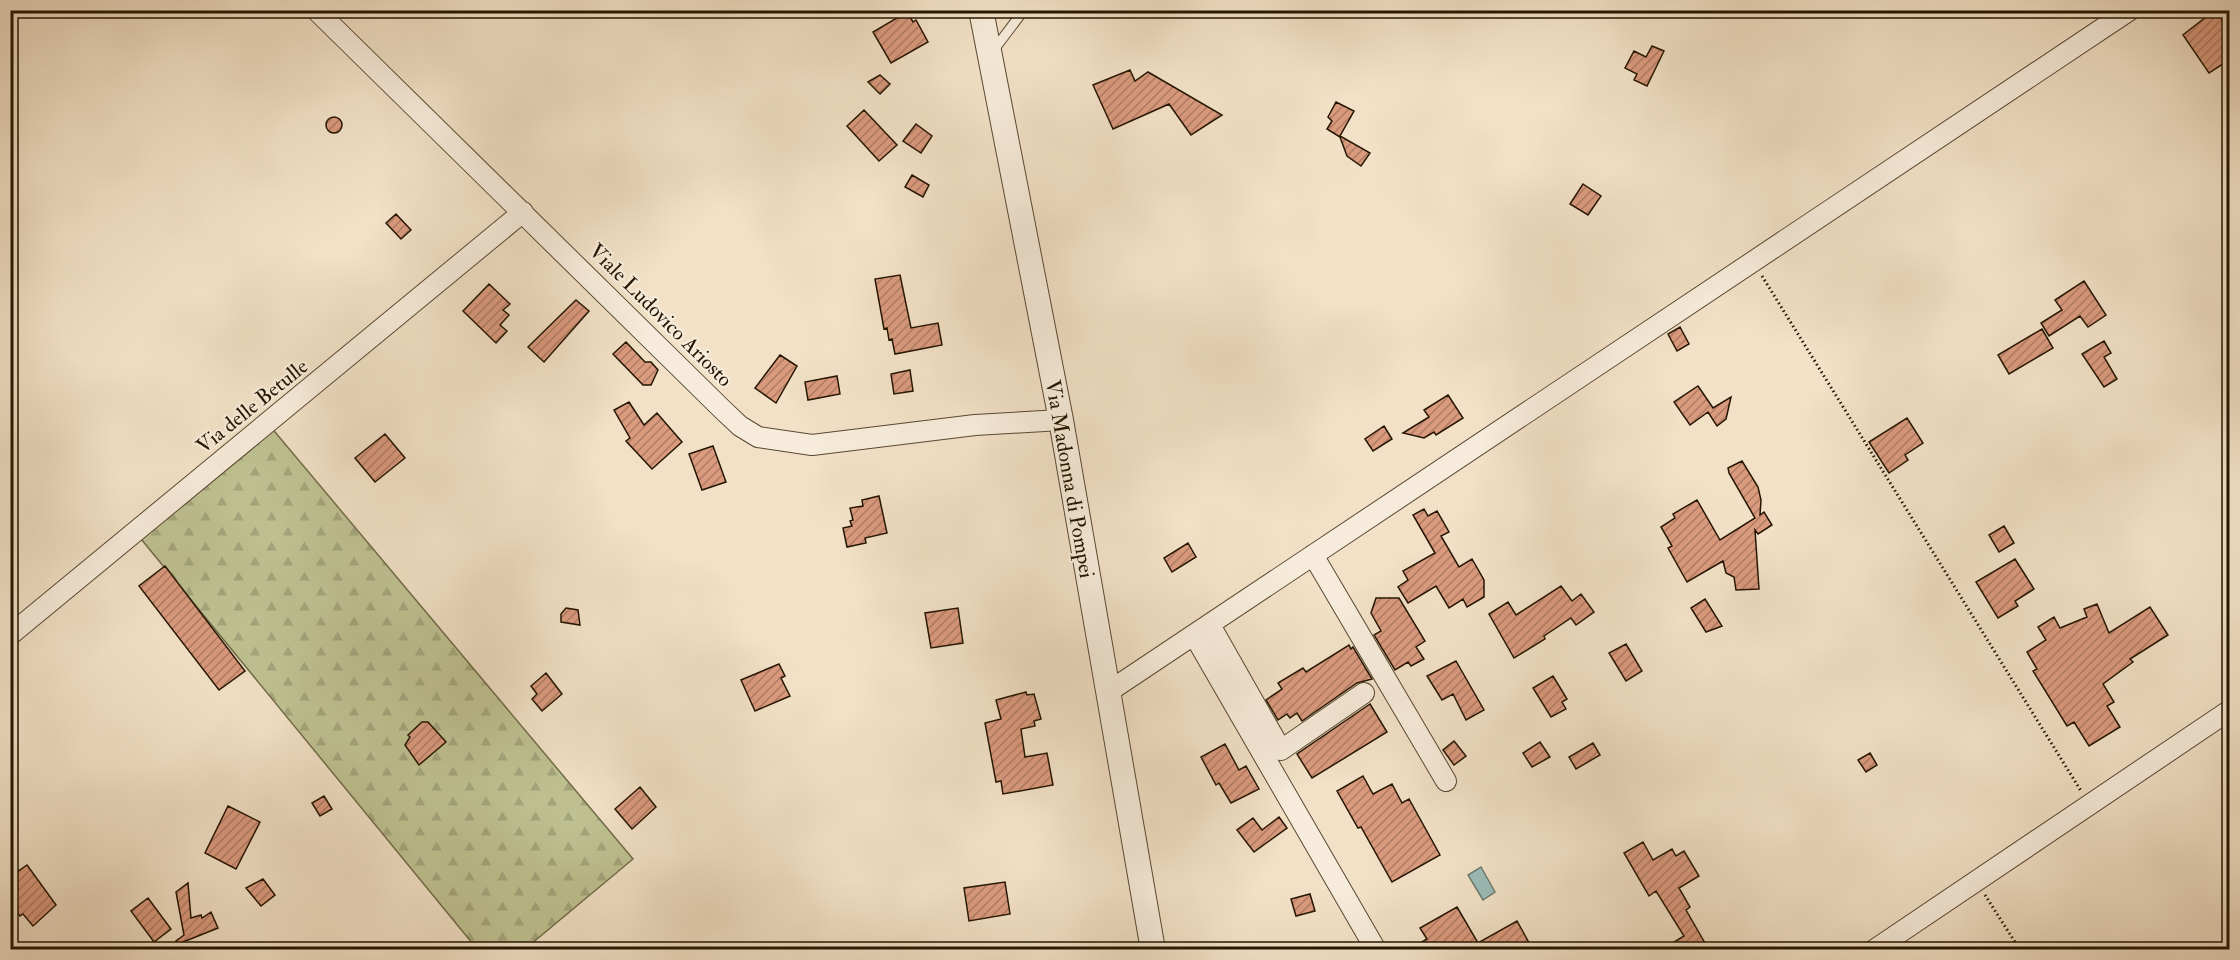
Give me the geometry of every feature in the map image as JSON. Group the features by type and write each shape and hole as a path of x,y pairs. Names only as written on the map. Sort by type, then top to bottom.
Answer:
{"street":[{"name":"Viale Ludovico Ariosto","path":"316,10 723,410 740,426 758,437 812,446 975,425 1061,420"},
{"name":"Via Madonna di Pompei","path":"981,10 1061,420 1153,950"},
{"path":"1108,692 2130,10"},
{"name":"Via delle Betulle","path":"10,635 523,212"},
{"path":"1313,555 1446,781"},
{"path":"1202,630 1281,750 1364,693"},
{"path":"1202,630 1376,950"},
{"path":"1874,950 2088,803 2229,710"}],"lane":[{"path":"990,56 1024,10"}],"path":[{"path":"1753,262 2088,803"},
{"path":"1976,881 2020,950"}],"green space":[{"path":"270,426 633,859 525,949 477,949 137,534"}],"water":[{"path":"1481,867 1495,892 1483,900 1468,875"}],"building":[{"path":"2215,10 2221,10 2229,23 2229,60 2209,73 2183,35"},
{"path":"907,12 913,22 916,20 928,42 891,63 873,32"},
{"path":"1652,46 1664,51 1647,86 1634,80 1637,74 1625,68 1634,51 1646,57"},
{"path":"1130,70 1135,81 1148,72 1222,115 1191,135 1169,104 1113,129 1093,85"},
{"path":"880,75 890,84 880,94 868,82"},
{"path":"1336,102 1354,111 1340,136 1370,153 1361,166 1347,156 1340,137 1327,129 1332,121 1328,117"},
{"path":"864,110 897,145 879,161 847,126"},
{"path":"331,117 337,117 342,125 340,131 331,133 326,128 326,122"},
{"path":"916,124 932,136 921,153 903,141"},
{"path":"912,175 929,185 923,197 905,187"},
{"path":"1583,184 1601,196 1588,215 1570,204"},
{"path":"396,214 411,230 401,239 386,223"},
{"path":"900,275 911,328 938,323 942,345 895,354 892,339 889,340 887,328 884,329 875,279"},
{"path":"2084,281 2106,315 2088,327 2080,316 2049,336 2041,323 2062,310 2055,300"},
{"path":"489,284 510,304 503,310 509,315 500,325 507,331 496,343 463,311"},
{"path":"576,300 589,311 544,362 528,347"},
{"path":"1680,327 1689,344 1677,351 1668,334"},
{"path":"2042,329 2053,348 2009,374 1998,355"},
{"path":"2104,341 2111,353 2104,357 2117,379 2104,387 2082,354"},
{"path":"626,342 645,362 651,362 658,370 651,385 643,385 613,354"},
{"path":"780,355 797,366 776,403 755,388"},
{"path":"910,370 913,391 894,394 891,374"},
{"path":"837,376 840,394 808,400 805,382"},
{"path":"1698,386 1713,408 1731,397 1726,419 1717,426 1708,412 1690,425 1674,402"},
{"path":"1448,395 1463,418 1436,435 1434,432 1424,438 1403,433 1429,417 1424,410"},
{"path":"629,402 644,425 657,413 682,442 652,469 626,441 630,438 614,410"},
{"path":"1907,418 1923,443 1905,455 1908,460 1889,473 1869,442"},
{"path":"1384,426 1392,439 1373,451 1365,439"},
{"path":"385,434 405,458 375,482 355,458"},
{"path":"713,446 726,482 702,490 689,454"},
{"path":"1742,461 1758,487 1761,500 1760,515 1764,512 1772,525 1758,534 1755,530 1759,589 1736,590 1734,577 1726,573 1723,561 1687,582 1668,548 1672,546 1661,527 1675,518 1673,514 1697,500 1720,540 1755,518 1729,473 1728,468"},
{"path":"879,496 887,533 865,538 866,543 847,547 843,528 852,526 850,508 863,506 862,500"},
{"path":"1424,509 1428,516 1437,511 1449,532 1441,536 1459,567 1472,559 1484,580 1484,597 1467,607 1463,599 1449,608 1436,586 1408,603 1398,587 1408,580 1403,571 1435,553 1413,515"},
{"path":"2004,526 2014,543 1999,552 1989,535"},
{"path":"1188,543 1196,557 1172,572 1164,558"},
{"path":"2015,559 2034,589 2015,601 2018,606 1998,618 1976,582"},
{"path":"165,566 245,671 219,690 139,586"},
{"path":"1561,586 1572,601 1581,594 1594,612 1576,625 1571,618 1544,636 1545,639 1514,658 1489,614 1508,602 1516,615"},
{"path":"1376,598 1399,598 1425,641 1416,647 1424,659 1411,666 1408,662 1395,670 1374,635 1381,631 1371,613"},
{"path":"1705,599 1722,626 1706,632 1691,608"},
{"path":"2097,604 2109,633 2150,607 2168,635 2130,659 2133,662 2103,684 2114,702 2107,706 2120,727 2089,746 2074,722 2067,726 2033,671 2037,669 2027,652 2046,640 2038,627 2054,617 2060,628 2087,617 2084,609"},
{"path":"566,608 578,610 580,625 561,622 561,614"},
{"path":"958,608 963,643 931,648 925,613"},
{"path":"1626,644 1642,671 1626,681 1609,653"},
{"path":"1349,645 1351,649 1353,647 1372,679 1357,683 1302,721 1297,713 1290,718 1287,714 1278,720 1266,700 1282,689 1278,683 1303,668 1306,672"},
{"path":"1456,661 1484,710 1466,720 1453,694 1442,700 1427,676"},
{"path":"779,664 785,676 781,678 790,696 755,711 741,680"},
{"path":"546,673 562,694 542,711 532,699 537,694 531,686"},
{"path":"1553,676 1567,699 1562,702 1566,709 1551,717 1533,688"},
{"path":"1026,692 1027,695 1034,694 1041,719 1034,721 1035,726 1021,729 1025,757 1047,753 1053,785 1003,794 1001,781 996,782 985,723 1001,719 996,700"},
{"path":"1370,704 1387,732 1312,778 1297,754"},
{"path":"422,722 428,722 446,742 419,765 405,745 410,737 408,735"},
{"path":"1454,741 1466,756 1454,765 1443,750"},
{"path":"1540,742 1550,757 1532,767 1523,753"},
{"path":"1593,743 1600,755 1576,769 1569,757"},
{"path":"1225,744 1239,770 1246,766 1259,789 1231,803 1219,783 1216,785 1201,757"},
{"path":"1870,753 1877,765 1866,772 1858,760"},
{"path":"1363,776 1373,794 1392,784 1402,803 1409,799 1440,855 1392,882 1361,827 1358,828 1337,791"},
{"path":"640,787 656,807 632,829 615,809"},
{"path":"324,796 332,809 320,816 312,803"},
{"path":"228,806 260,822 236,869 205,853"},
{"path":"1279,817 1287,828 1254,852 1237,830 1253,818 1262,830"},
{"path":"1643,842 1653,860 1672,849 1676,856 1684,851 1699,876 1679,888 1690,907 1686,910 1709,950 1661,950 1684,936 1656,891 1649,896 1624,853"},
{"path":"27,865 56,905 33,926 23,914 20,916 10,903 10,877"},
{"path":"263,879 275,895 261,906 246,888"},
{"path":"1005,882 1010,914 969,921 964,888"},
{"path":"188,883 191,918 201,915 202,918 211,912 218,928 178,944 176,941 184,935 176,892"},
{"path":"1310,894 1315,911 1296,916 1291,899"},
{"path":"148,898 171,929 154,942 131,911"},
{"path":"1457,907 1478,943 1517,921 1533,950 1408,950 1427,939 1420,928"}]}
